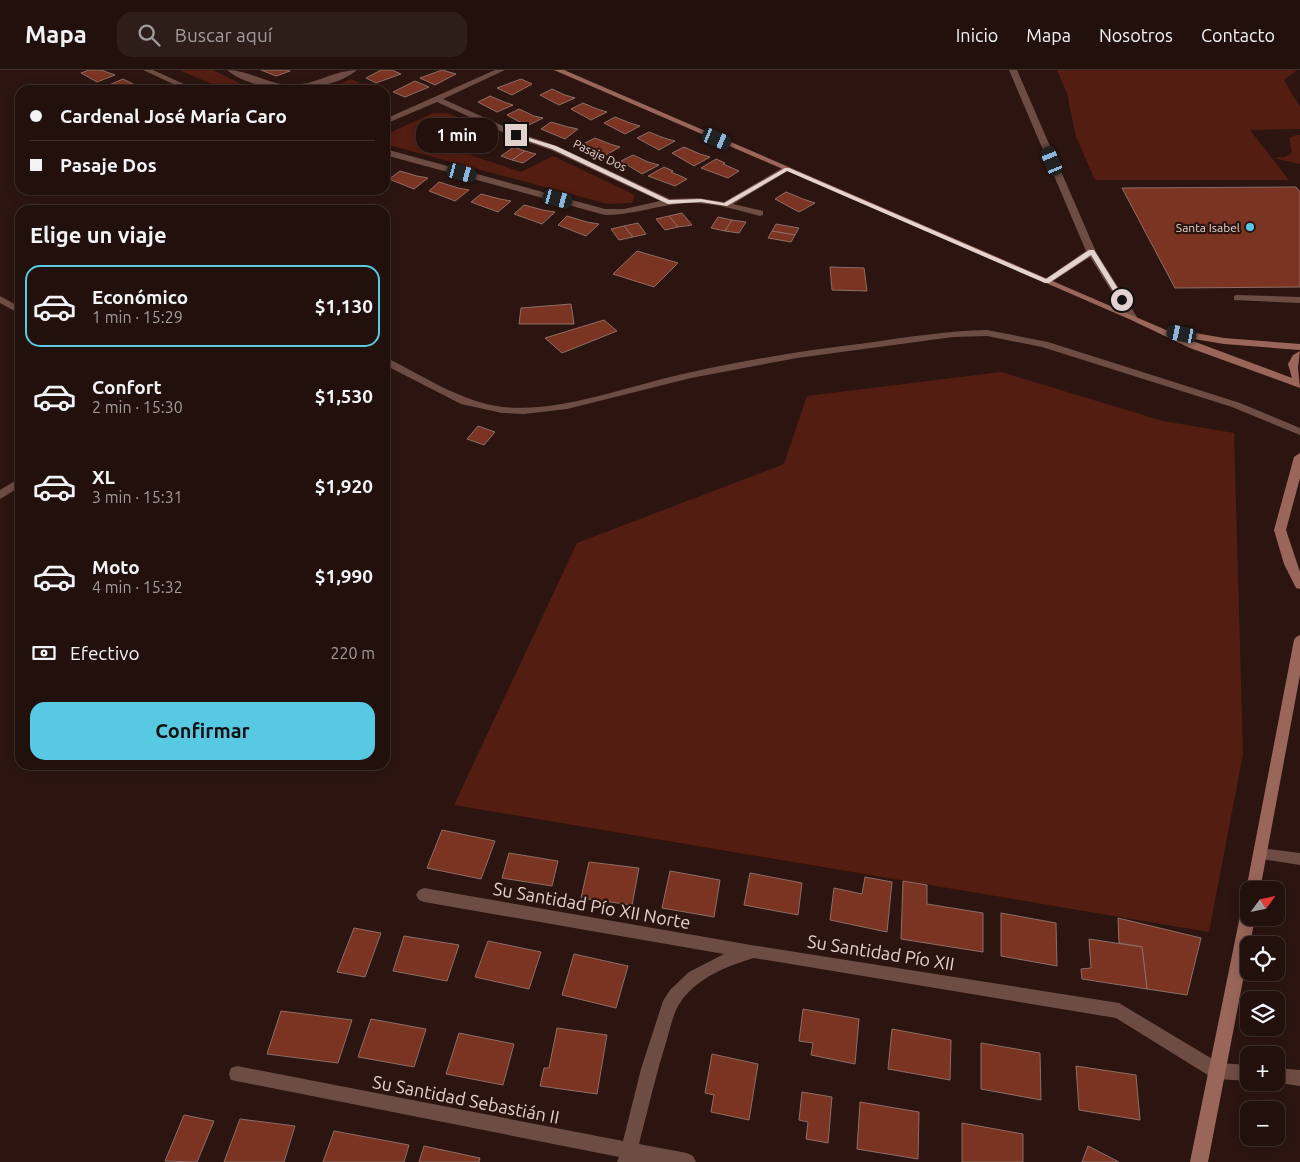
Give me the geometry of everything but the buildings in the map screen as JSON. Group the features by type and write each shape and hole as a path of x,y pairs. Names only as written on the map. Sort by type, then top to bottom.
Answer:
{"street":[{"path":"146,70 181,85"},
{"path":"231,70 255,82 270,85"},
{"path":"310,85 325,82 353,70"},
{"path":"390,120 501,70"},
{"path":"558,70 1132,317 1194,346 1300,384"},
{"path":"1013,70 1092,252 1132,317"},
{"name":"Pasaje Dos","path":"437,99 516,135 554,148 668,202"},
{"path":"390,153 605,212 636,211 668,202 701,200 760,213"},
{"path":"725,205 787,169"},
{"path":"1047,281 1092,252"},
{"path":"1238,298 1300,300"},
{"path":"0,299 15,309"},
{"path":"1156,329 1224,341 1300,347"},
{"path":"390,364 465,402 502,410 524,411 567,406 691,375 797,355 953,334 987,333 1044,344 1236,405 1300,432"},
{"path":"1300,354 1295,358 1293,367 1295,376 1300,384"},
{"path":"1300,457 1280,530 1290,564 1300,585"},
{"path":"0,496 15,486"},
{"path":"1255,881 1300,640"},
{"path":"1260,854 1300,858"},
{"name":"Su Santidad Pío XII Norte","path":"424,895 754,951"},
{"path":"1198,1162 1246,926"},
{"name":"Su Santidad Pío XII","path":"627,1156 654,1052 669,1006 681,990 702,973 733,956 754,951 1119,1011 1217,1071 1240,1072"},
{"name":"Su Santidad Sebastián II","path":"237,1074 627,1156 687,1162"},
{"path":"1285,1077 1300,1078"}],"shaded area":[{"path":"179,70 213,70 243,85 214,85"},
{"path":"1057,70 1297,70 1284,80 1300,107 1300,129 1250,130 1289,180 1095,180 1076,137 1067,93"},
{"path":"351,79 364,85 337,85"},
{"path":"433,113 447,113 464,120 433,136 476,157 521,172 553,156 635,195 632,203 608,204 390,145 390,133"},
{"path":"1300,135 1300,164 1273,158 1285,157 1292,153 1289,138"},
{"path":"1001,372 1163,421 1234,433 1243,754 1209,932 454,805 577,543 784,464 807,396"}],"place":[{"name":"Santa Isabel","path":"1250,227"}],"route":[{"path":"516,135 554,148 668,202 701,200 725,205 787,169 1047,281 1092,252 1122,300"}]}
